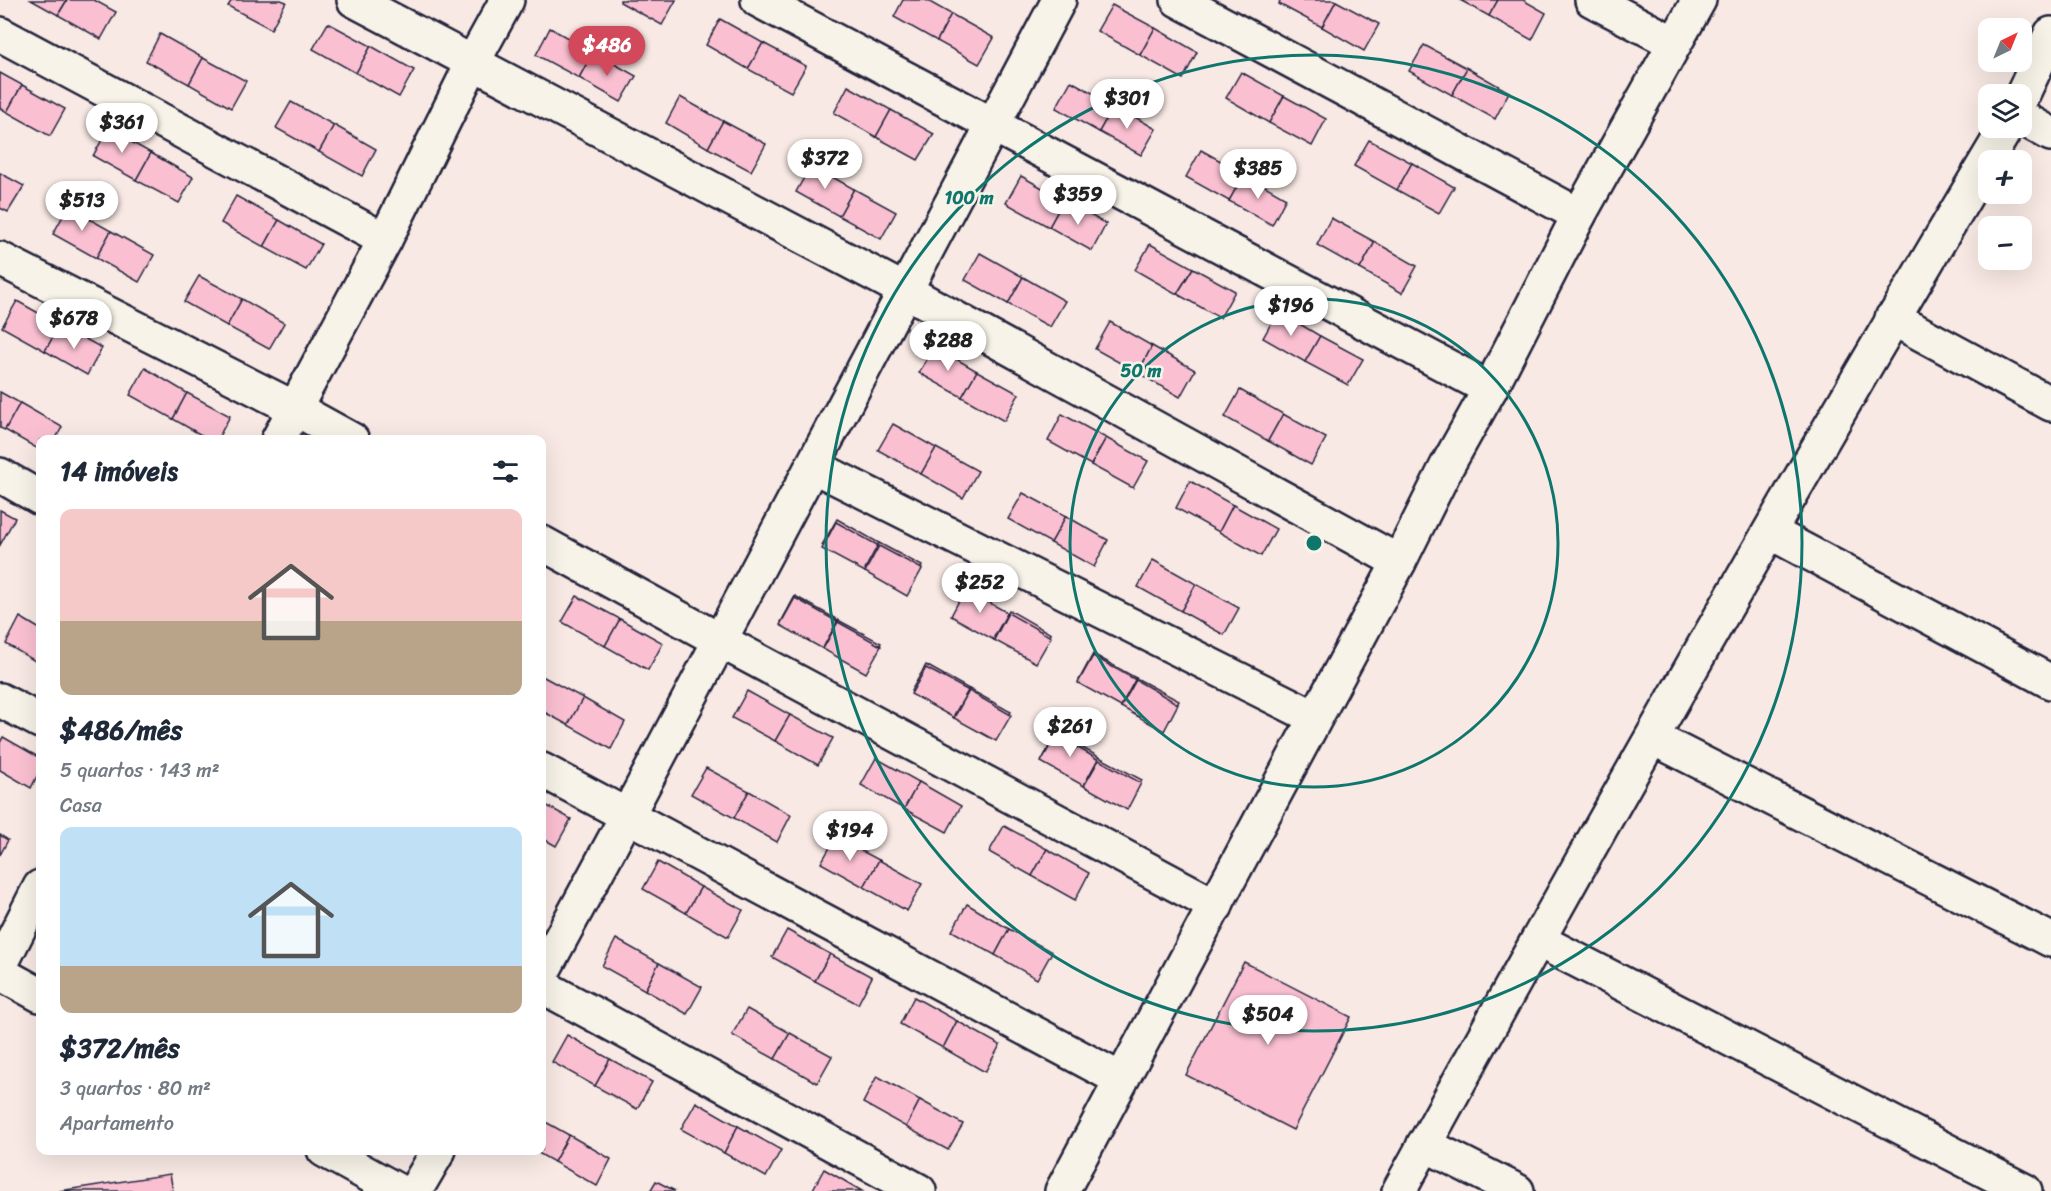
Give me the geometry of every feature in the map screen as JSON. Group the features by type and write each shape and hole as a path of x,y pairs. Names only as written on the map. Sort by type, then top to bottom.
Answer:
{"street":[{"path":"354,0 904,290 1399,562"},
{"path":"280,435 385,240 473,62 507,0"},
{"path":"758,0 1490,388"},
{"path":"546,966 1059,0"},
{"path":"1178,0 1579,215"},
{"path":"1592,0 1674,44"},
{"path":"1062,1191 1399,562 1579,215 1699,0"},
{"path":"0,34 385,240"},
{"path":"2028,84 2051,34"},
{"path":"2032,124 2051,134"},
{"path":"1399,1191 1538,939 1892,318 2000,138"},
{"path":"0,259 343,435"},
{"path":"1892,318 2051,404"},
{"path":"813,466 1314,717"},
{"path":"0,475 36,496"},
{"path":"1770,532 2051,682"},
{"path":"546,545 1216,906"},
{"path":"0,700 36,720"},
{"path":"1653,738 2051,940"},
{"path":"546,772 1120,1079"},
{"path":"0,966 36,895"},
{"path":"1538,939 2025,1191"},
{"path":"0,973 36,993"},
{"path":"546,988 919,1191"},
{"path":"1424,1144 1517,1191"},
{"path":"333,1155 398,1191"},
{"path":"415,1191 436,1155"}],"building":[{"path":"31,0 67,0 58,15"},
{"path":"67,0 94,0 116,12 101,39 58,15"},
{"path":"232,0 281,0 286,2 271,29 228,6"},
{"path":"620,0 676,0 662,25"},
{"path":"903,0 926,0 951,14 937,41 894,17"},
{"path":"1280,0 1336,1 1322,27 1279,4"},
{"path":"1460,0 1498,0 1489,16"},
{"path":"1498,0 1523,0 1546,13 1532,40 1489,16"},
{"path":"1336,1 1379,24 1364,51 1322,27"},
{"path":"1112,5 1155,28 1140,55 1097,31"},
{"path":"951,14 994,38 979,64 937,41"},
{"path":"720,19 763,43 748,69 706,45"},
{"path":"328,23 371,46 356,73 313,49"},
{"path":"550,28 593,52 579,78 536,55"},
{"path":"1155,28 1197,52 1183,79 1140,55"},
{"path":"160,34 203,58 189,84 146,61"},
{"path":"763,43 806,66 791,92 748,69"},
{"path":"1424,45 1467,68 1452,95 1409,71"},
{"path":"371,46 414,70 399,97 356,73"},
{"path":"593,52 636,76 621,102 579,78"},
{"path":"203,58 246,81 231,108 189,84"},
{"path":"1467,68 1509,92 1495,119 1452,95"},
{"path":"1241,72 1284,96 1269,123 1226,98"},
{"path":"0,73 22,85 7,112 0,108"},
{"path":"1071,81 1114,105 1099,132 1056,108"},
{"path":"22,85 65,109 50,136 7,112"},
{"path":"848,86 891,110 876,137 834,113"},
{"path":"1284,96 1326,119 1312,146 1269,123"},
{"path":"680,97 723,121 708,148 666,123"},
{"path":"291,102 334,125 319,152 276,128"},
{"path":"1114,105 1156,129 1141,155 1099,132"},
{"path":"891,110 934,134 918,160 876,137"},
{"path":"723,121 766,144 751,171 708,148"},
{"path":"334,125 376,149 362,176 319,152"},
{"path":"108,129 151,153 136,180 93,156"},
{"path":"1369,140 1412,163 1397,190 1354,166"},
{"path":"1201,150 1244,174 1229,201 1186,177"},
{"path":"151,153 193,177 179,203 136,180"},
{"path":"1412,163 1454,187 1439,213 1397,190"},
{"path":"811,165 854,189 839,216 796,192"},
{"path":"0,173 24,186 8,212 0,208"},
{"path":"1244,174 1286,198 1272,225 1229,201"},
{"path":"1021,176 1064,200 1049,227 1006,203"},
{"path":"854,189 896,212 881,239 839,216"},
{"path":"236,196 279,220 264,247 221,223"},
{"path":"1064,200 1106,224 1092,251 1049,227"},
{"path":"68,207 111,231 96,258 53,234"},
{"path":"1331,218 1375,242 1360,269 1317,245"},
{"path":"279,220 321,244 306,270 264,247"},
{"path":"111,231 154,255 139,282 96,258"},
{"path":"1375,242 1417,266 1402,293 1360,269"},
{"path":"1150,244 1193,268 1177,294 1135,270"},
{"path":"980,253 1023,277 1008,304 965,280"},
{"path":"1193,268 1235,291 1220,318 1177,294"},
{"path":"199,276 242,299 227,326 184,302"},
{"path":"1023,277 1065,301 1050,327 1008,304"},
{"path":"242,299 284,323 269,349 227,326"},
{"path":"17,301 60,325 45,351 2,327"},
{"path":"1278,311 1320,336 1305,362 1263,338"},
{"path":"1110,322 1152,346 1138,373 1095,349"},
{"path":"60,325 102,348 87,375 45,351"},
{"path":"1320,336 1363,359 1348,385 1305,362"},
{"path":"934,346 977,371 962,397 919,373"},
{"path":"1152,346 1195,370 1180,397 1138,373"},
{"path":"145,368 187,393 173,419 130,395"},
{"path":"977,371 1019,394 1004,421 962,397"},
{"path":"1240,390 1283,414 1268,441 1225,417"},
{"path":"0,392 20,403 5,430 0,428"},
{"path":"187,393 230,416 220,435 201,435 173,419"},
{"path":"20,403 62,427 58,435 36,435 36,448 5,430"},
{"path":"1062,414 1106,438 1091,465 1048,441"},
{"path":"1283,414 1326,438 1311,465 1268,441"},
{"path":"893,424 936,448 921,474 878,450"},
{"path":"1106,438 1148,461 1133,488 1091,465"},
{"path":"936,448 978,471 963,498 921,474"},
{"path":"1190,481 1233,505 1219,532 1176,508"},
{"path":"1023,493 1066,516 1051,543 1008,519"},
{"path":"1233,505 1276,529 1261,556 1219,532"},
{"path":"0,510 15,518 0,545"},
{"path":"1066,516 1108,540 1094,567 1051,543"},
{"path":"837,519 879,543 865,569 822,545"},
{"path":"836,522 879,546 865,572 822,549"},
{"path":"879,543 922,566 907,593 865,569"},
{"path":"879,546 922,569 907,596 865,572"},
{"path":"1153,560 1196,584 1181,611 1138,587"},
{"path":"1196,584 1239,608 1224,635 1181,611"},
{"path":"965,589 1008,613 994,640 951,616"},
{"path":"577,596 620,619 605,646 562,622"},
{"path":"795,596 838,620 824,646 781,622"},
{"path":"795,598 838,622 823,649 780,625"},
{"path":"1009,610 1051,634 1036,660 994,637"},
{"path":"1008,613 1051,637 1036,663 994,640"},
{"path":"20,617 36,627 36,662 6,644"},
{"path":"620,619 663,643 648,670 605,646"},
{"path":"838,620 881,643 866,670 824,646"},
{"path":"838,622 881,646 866,673 823,649"},
{"path":"1093,654 1136,678 1122,704 1079,680"},
{"path":"1093,656 1136,680 1121,707 1078,683"},
{"path":"926,665 969,689 954,715 911,691"},
{"path":"926,668 969,691 954,718 911,694"},
{"path":"546,678 583,698 568,725 546,713"},
{"path":"1136,678 1179,701 1164,728 1122,704"},
{"path":"1136,680 1178,704 1164,731 1121,707"},
{"path":"969,689 1011,712 996,739 954,715"},
{"path":"747,691 790,715 775,741 732,718"},
{"path":"969,691 1011,715 996,741 954,718"},
{"path":"583,698 625,722 611,749 568,725"},
{"path":"790,715 833,738 818,765 775,741"},
{"path":"1056,733 1099,757 1085,783 1042,760"},
{"path":"1056,735 1099,760 1084,786 1041,762"},
{"path":"3,737 36,756 36,778 31,788 0,770 0,743"},
{"path":"1099,757 1142,780 1127,807 1085,783"},
{"path":"876,758 919,782 904,809 861,785"},
{"path":"1099,760 1141,783 1127,810 1084,786"},
{"path":"706,768 749,791 734,818 691,794"},
{"path":"919,782 961,806 947,832 904,809"},
{"path":"749,791 791,815 777,842 734,818"},
{"path":"546,805 571,819 556,846 546,840"},
{"path":"1004,826 1047,849 1032,876 989,852"},
{"path":"0,835 8,840 0,855"},
{"path":"836,837 879,860 864,887 821,863"},
{"path":"1047,849 1089,873 1075,900 1032,876"},
{"path":"879,860 922,884 907,911 864,887"},
{"path":"658,862 701,887 686,913 643,889"},
{"path":"701,887 743,910 728,937 686,913"},
{"path":"967,904 1009,929 995,955 952,931"},
{"path":"1009,929 1052,952 1037,979 995,955"},
{"path":"787,930 830,954 815,981 772,957"},
{"path":"616,939 659,963 645,990 602,966"},
{"path":"830,954 872,977 858,1004 815,981"},
{"path":"1244,962 1351,1017 1293,1130 1186,1075"},
{"path":"659,963 702,987 687,1014 645,990"},
{"path":"914,997 957,1021 943,1048 900,1024"},
{"path":"747,1009 790,1033 775,1059 732,1035"},
{"path":"957,1021 1000,1045 985,1072 943,1048"},
{"path":"790,1033 832,1056 817,1083 775,1059"},
{"path":"567,1035 610,1059 595,1086 552,1062"},
{"path":"610,1059 652,1082 637,1109 595,1086"},
{"path":"877,1076 920,1100 906,1127 863,1103"},
{"path":"920,1100 963,1124 948,1150 906,1127"},
{"path":"696,1102 738,1126 724,1153 681,1129"},
{"path":"546,1122 569,1135 554,1162 542,1155 546,1155"},
{"path":"738,1126 781,1150 766,1177 724,1153"},
{"path":"569,1135 611,1159 597,1186 554,1162"},
{"path":"824,1169 862,1191 812,1191"},
{"path":"170,1174 173,1191 59,1191"},
{"path":"656,1181 675,1191 650,1191"}]}
